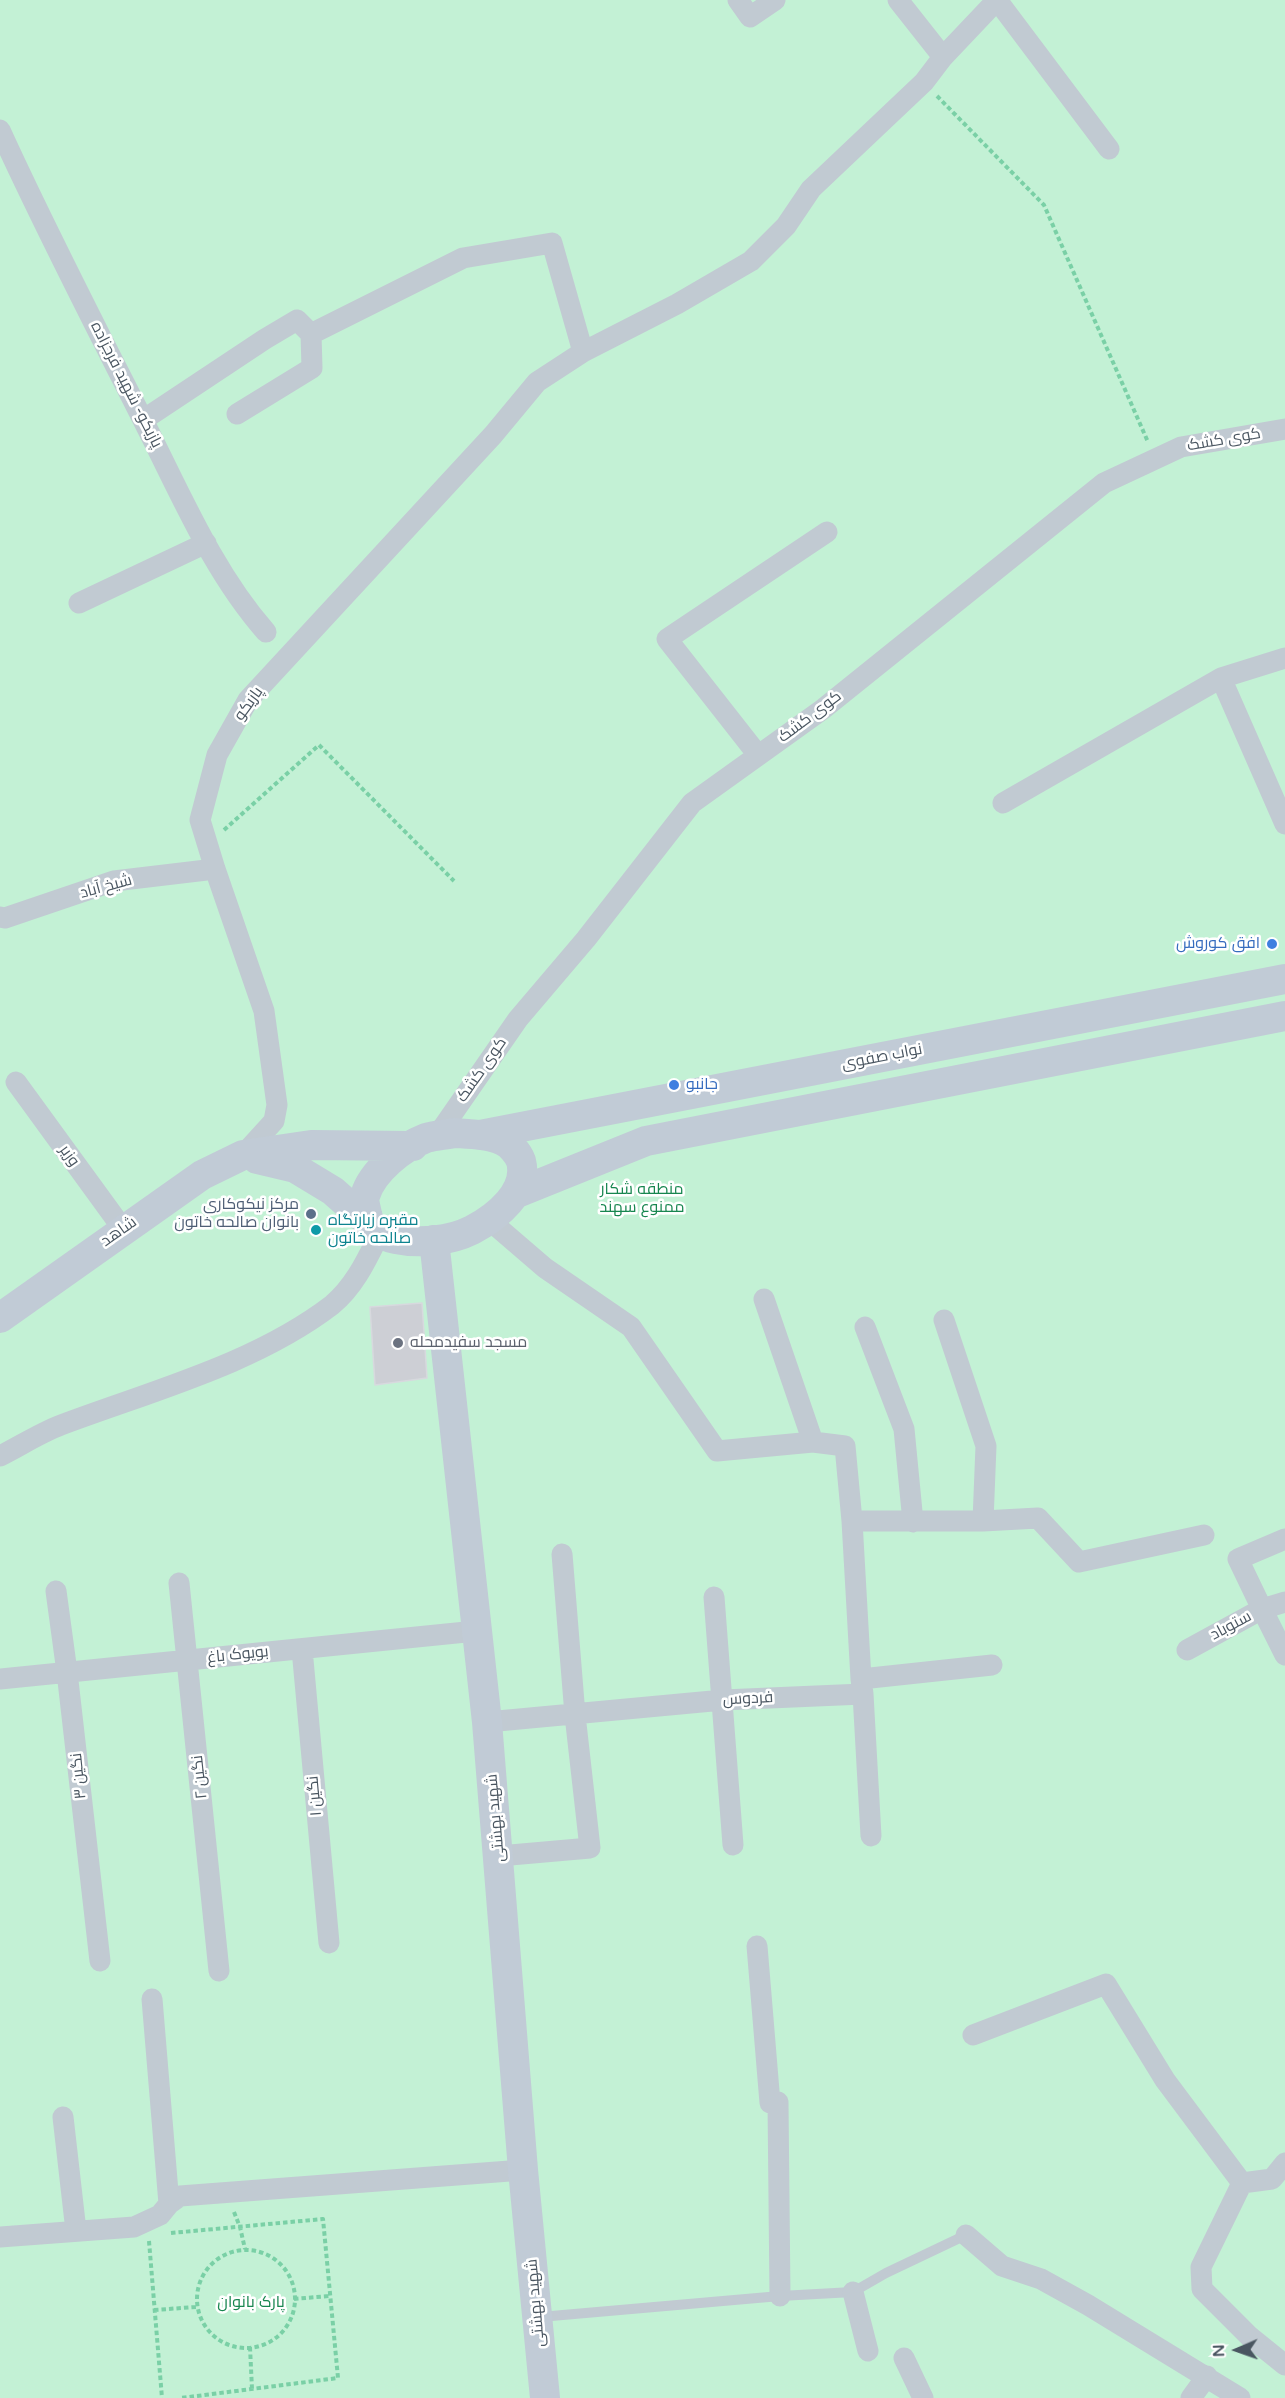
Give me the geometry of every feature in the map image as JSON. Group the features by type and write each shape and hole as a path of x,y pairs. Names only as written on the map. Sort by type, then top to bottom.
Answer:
{"street":[{"path":"738,0 750,16 775,0"},
{"path":"898,0 942,57"},
{"path":"997,0 1109,149"},
{"name":"پازیکو","path":"243,1155 274,1121 277,1105 264,1011 214,869 200,820 217,755 248,700 493,435 537,382 583,352 677,304 751,261 786,226 812,189 924,82 942,57 997,0"},
{"name":"پازیکو- شهید فرجزاده","path":"0,130 33,203 206,543 252,616 266,632"},
{"path":"310,334 463,258 552,243 583,352"},
{"path":"143,420 297,320 310,334 312,368 237,414"},
{"name":"کوی کشک","path":"425,1141 518,1019 586,939 692,803 823,709 1104,483 1181,447 1285,429"},
{"path":"758,755 667,639 827,532"},
{"path":"79,603 206,543"},
{"path":"1003,803 1221,678 1285,658"},
{"path":"1221,678 1285,824"},
{"name":"شیخ آباد","path":"0,917 5,918 114,881 214,869"},
{"name":"نواب صفوی","path":"480,1135 1285,979"},
{"path":"243,1155 295,1168 333,1191 374,1228 395,1239 447,1239 472,1230 517,1193 646,1141 1285,1016"},
{"name":"وزیر","path":"16,1082 123,1230"},
{"path":"0,1456 59,1426 186,1380 261,1349 333,1304 361,1272 374,1228 364,1198 374,1176 393,1157 425,1141 453,1133 480,1135 505,1141 519,1155 523,1171 517,1193"},
{"name":"شاهد","path":"0,1318 202,1175 243,1155 311,1145 425,1141"},
{"path":"488,1219 545,1268 631,1327 717,1451 813,1442 845,1446 852,1521 871,1836"},
{"name":"شهید بهشتی","path":"434,1240 487,1722 545,2398"},
{"path":"764,1299 813,1442"},
{"path":"944,1320 986,1446 983,1521"},
{"path":"865,1327 904,1429 913,1522"},
{"path":"852,1521 983,1521 1038,1518 1079,1562 1204,1535"},
{"path":"1285,1539 1238,1559 1262,1610 1285,1602"},
{"path":"499,1856 590,1848 575,1715 562,1554"},
{"name":"نگین ۲","path":"179,1583 219,1971"},
{"name":"نگین ۳","path":"56,1591 100,1961"},
{"path":"714,1597 733,1845"},
{"name":"ستوباد","path":"1187,1650 1262,1610 1285,1655"},
{"name":"بویوک باغ","path":"0,1679 476,1631"},
{"name":"نگین ۱","path":"302,1649 329,1942"},
{"name":"فردوس","path":"487,1722 862,1687 992,1665"},
{"path":"757,1946 770,2103 778,2102 780,2295"},
{"path":"973,2035 1106,1984 1166,2080 1242,2183"},
{"path":"152,1999 169,2204"},
{"path":"63,2117 76,2231"},
{"path":"1242,2183 1272,2179 1285,2163"},
{"path":"0,2237 134,2227 160,2215 180,2196 524,2170"},
{"path":"1242,2183 1201,2267 1202,2289 1249,2336 1285,2365"},
{"path":"966,2235 1002,2266 1041,2279 1207,2376 1240,2398"},
{"path":"853,2292 868,2351"},
{"path":"904,2358 923,2398"},
{"path":"1191,2398 1207,2376"}],"lane":[{"path":"538,2318 780,2295 853,2292 886,2273 966,2235"}],"path":[{"path":"924,82 1044,205 1155,459"},
{"path":"207,844 319,744 454,881"},
{"path":"226,2193 240,2227 245,2249"},
{"path":"169,2233 324,2219 338,2378 182,2398"},
{"path":"149,2235 162,2398"},
{"path":"245,2249 272,2256 291,2277 295,2305 284,2331 261,2347 232,2348 208,2333 196,2307 200,2279 218,2257 245,2249"},
{"path":"294,2299 330,2296"},
{"path":"154,2310 196,2307"},
{"path":"250,2347 252,2389"}],"green space":[{"name":"منطقه شکار ممنوع سهند","path":"0,0 1285,0 1285,2398 0,2398"}],"building":[{"name":"مسجد سفیدمحله","path":"422,1303 427,1378 375,1385 370,1307"}],"place":[{"name":"افق کوروش","path":"1272,944"},
{"name":"جانبو","path":"674,1085"},
{"name":"مرکز نیکوکاری بانوان صالحه خاتون","path":"311,1214"},
{"name":"مقبره زیارتگاه صالحه خاتون","path":"316,1230"},
{"name":"مسجد سفیدمحله","path":"398,1343"}],"park label":[{"name":"پارک بانوان","path":"251,2303"}]}
